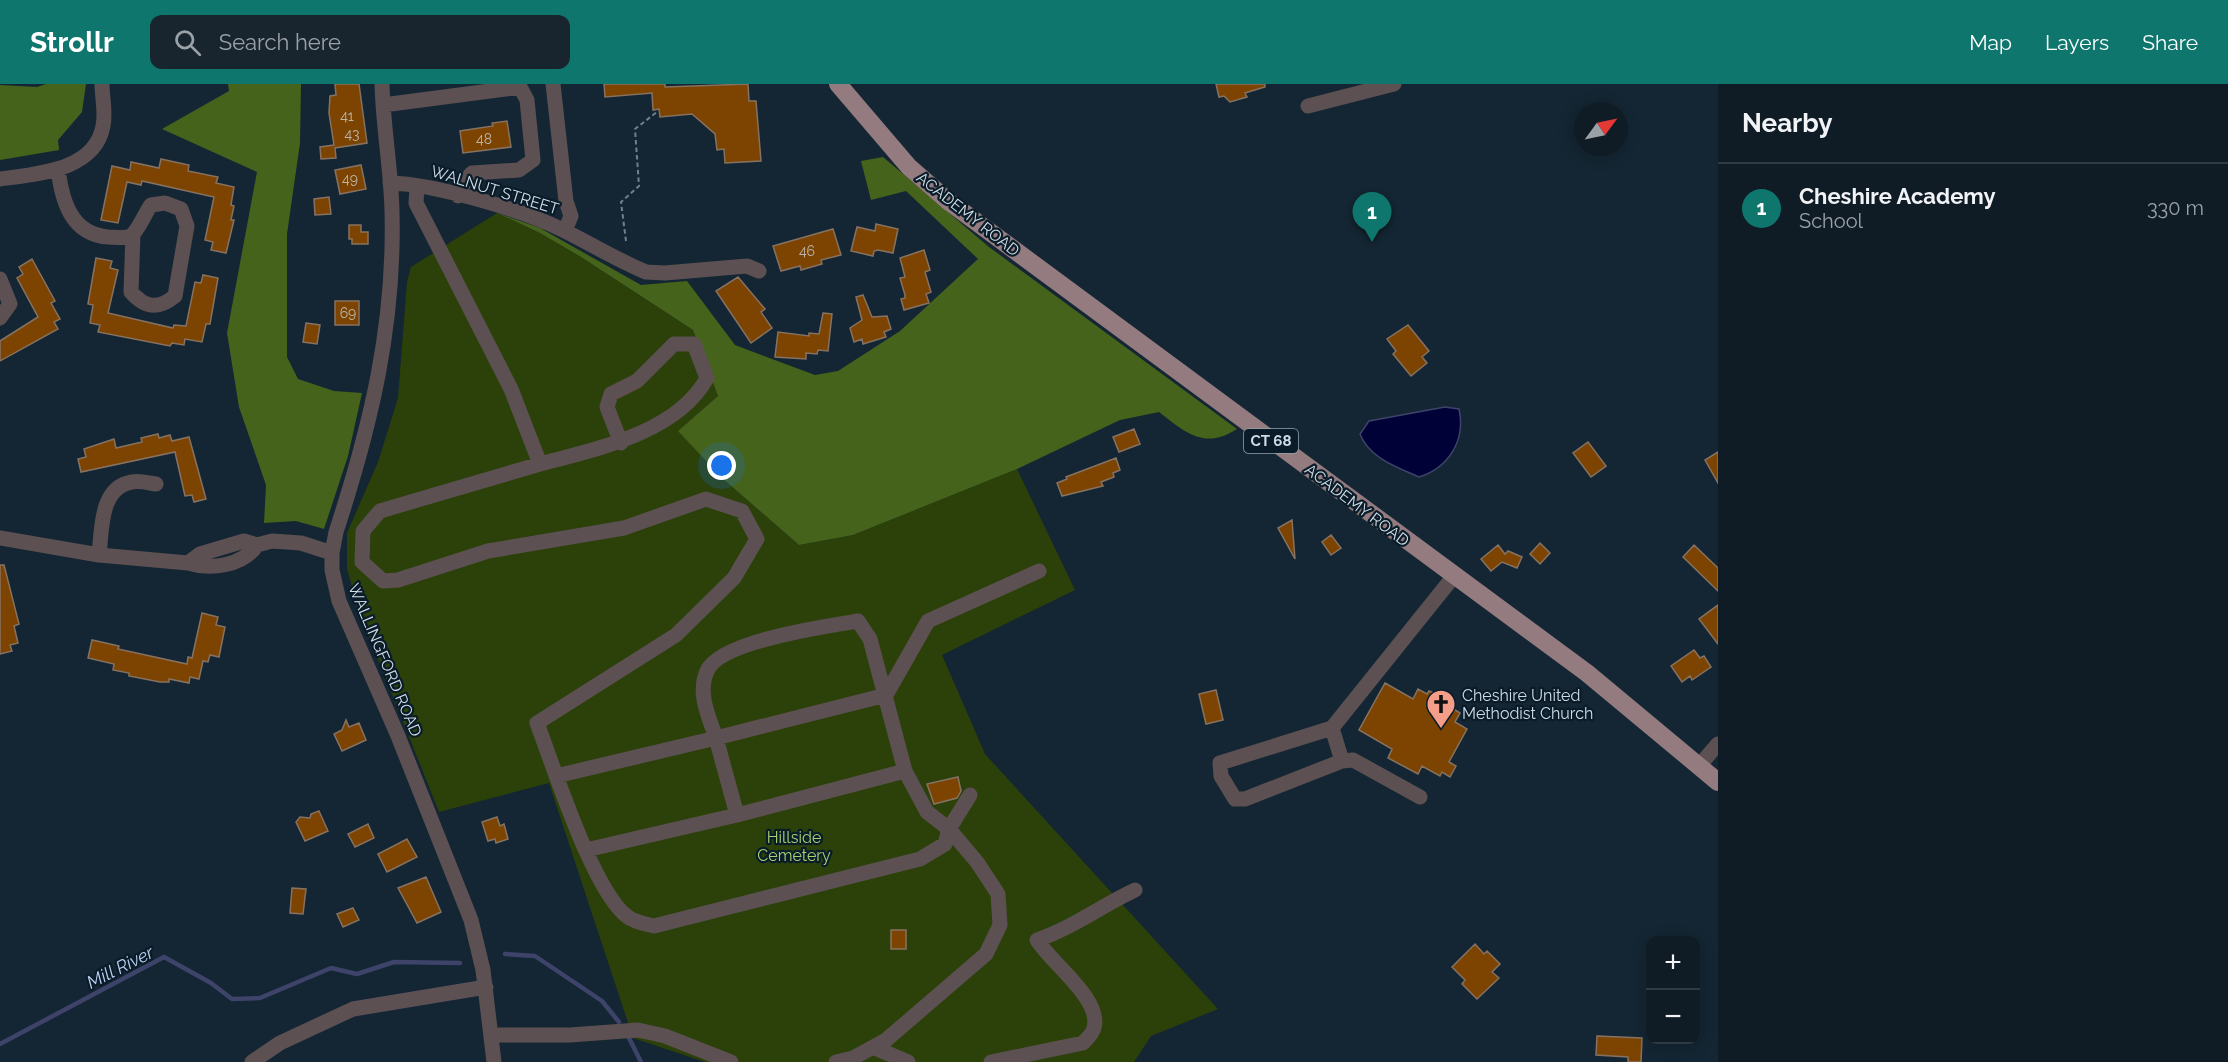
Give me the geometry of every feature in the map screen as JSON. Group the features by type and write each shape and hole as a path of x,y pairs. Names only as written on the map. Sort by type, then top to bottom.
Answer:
{"main road":[{"name":"ACADEMY ROAD","path":"838,84 909,167 948,201 1587,673 1718,782"}],"street":[{"path":"0,179 57,169 80,159 99,140 105,110 102,84"},
{"name":"WALLINGFORD ROAD","path":"382,84 392,209 390,279 379,377 367,435 332,553 332,570 339,601 458,882 479,949 486,987 494,1062"},
{"path":"553,84 566,201 571,216 565,231"},
{"path":"1308,106 1394,84"},
{"path":"382,105 520,87 527,100 533,160 519,170 472,173 465,181 458,196"},
{"path":"57,169 66,206 82,230 104,236 128,237 133,234 151,205 165,203 181,209 187,226 175,296 168,302 155,307 140,303 131,292 133,234"},
{"name":"WALNUT STREET","path":"390,183 417,186 540,219 646,272 747,266 759,271"},
{"path":"417,186 416,203 511,389 540,464"},
{"path":"0,279 10,304 0,318"},
{"path":"621,442 607,407 611,394 637,381 674,344 694,344 707,378 701,390 682,409 621,442 380,511 363,531 362,562 382,581 399,580 488,551 624,528 706,499 742,511 757,539 734,578 676,635 537,723 598,880 627,917 654,926 920,859 945,844 949,829 970,795"},
{"path":"99,555 100,522 109,500 119,487 132,481 156,484"},
{"path":"0,538 99,555 188,563 200,554 244,541 257,545 285,541 301,543 332,553"},
{"path":"556,776 886,695 928,621 1039,571"},
{"path":"1420,797 1353,760 1342,761 1245,800 1235,800 1221,776 1220,763 1332,728 1454,576"},
{"path":"737,815 702,696 707,670 725,655 783,633 858,621 870,639 906,771 927,812 949,829 977,862 998,894 1000,925 986,954 875,1048 836,1062"},
{"path":"1332,728 1342,761"},
{"path":"1699,765 1718,744"},
{"path":"586,850 737,815 906,771"},
{"path":"991,1062 1083,1043 1094,1030 1095,1017 1089,999 1046,955 1037,940 1064,931 1101,906 1135,890"},
{"path":"252,1062 280,1043 352,1009 486,987"},
{"path":"492,1035 570,1035 638,1030 665,1036 731,1062"},
{"path":"875,1048 908,1062"}],"path":[{"path":"626,241 621,202 639,186 635,129 657,112"}],"green space":[{"path":"46,84 86,84 82,112 58,140 59,150 0,160 0,85 37,87"},
{"path":"228,84 301,84 300,143 287,234 287,357 298,379 334,391 362,393 348,456 324,529 296,521 264,523 266,485 239,407 227,333 257,172 162,129 229,91"},
{"path":"883,157 989,247 1237,429 1226,435 1205,438 1187,432 1159,412 1120,420 1017,469 853,535 799,545 722,478 678,431 718,396 693,330 581,257 540,233 497,213 540,228 641,285 687,281 735,345 815,375 838,371 900,331 978,259 906,191 871,200 861,161"},
{"name":"Hillside Cemetery","path":"497,213 540,233 581,257 693,330 718,396 679,431 722,478 799,545 853,535 1017,469 1075,590 942,655 985,754 1218,1009 1151,1036 1134,1062 705,1062 633,1038 549,783 439,812 359,611 347,569 347,533 378,462 398,398 407,282 411,267"}],"shaded area":[{"path":"1445,407 1459,409 1460,432 1457,442 1446,460 1429,473 1419,477 1377,456 1360,434 1369,421"}],"building":[{"path":"335,84 359,84 367,143 335,148 336,158 321,159 320,147 334,145 329,113 330,96 336,95"},
{"path":"604,84 665,84 665,87 748,84 749,101 756,101 761,161 725,163 724,149 717,150 715,134 692,114 660,117 659,109 653,110 652,93 605,97"},
{"path":"1216,84 1265,84 1265,87 1245,93 1247,97 1230,102 1224,96 1219,97"},
{"path":"507,121 511,147 463,153 460,131 493,126 492,123"},
{"path":"161,159 189,165 188,171 218,177 216,183 234,187 231,220 234,220 226,253 211,250 213,242 205,240 214,197 142,181 141,185 127,182 118,223 101,220 112,166 130,170 131,162 159,168"},
{"path":"361,165 366,189 340,194 335,170"},
{"path":"329,197 331,214 315,215 314,199"},
{"path":"876,224 898,229 893,253 878,250 874,251 873,256 851,251 857,227 875,231"},
{"path":"349,225 361,225 361,232 368,232 368,244 352,244 352,239 349,239"},
{"path":"833,229 841,255 821,260 822,264 801,270 800,266 781,271 773,246"},
{"path":"924,250 930,270 925,272 931,292 926,294 929,303 904,310 901,299 905,298 905,295 900,278 905,277 900,258"},
{"path":"96,258 112,261 110,268 118,270 108,313 173,328 174,325 186,326 195,282 201,283 203,275 218,278 210,324 206,324 202,342 185,339 184,345 172,343 170,346 98,332 100,325 90,323 93,305 88,304"},
{"path":"32,259 55,301 51,303 60,319 54,322 58,329 0,361 0,341 38,317 17,278 23,274 19,267"},
{"path":"738,277 765,309 761,312 772,328 751,343 716,291"},
{"path":"863,295 872,317 887,316 891,329 884,332 886,337 863,344 862,339 854,342 850,328 862,320 856,297"},
{"path":"335,301 359,301 359,325 335,325"},
{"path":"823,313 832,314 828,351 818,350 817,354 806,353 806,359 775,357 778,332 809,336 809,333 819,334"},
{"path":"306,323 320,325 317,344 303,342"},
{"path":"1408,325 1429,351 1422,357 1427,363 1411,376 1393,354 1396,351 1387,339"},
{"path":"1134,429 1140,444 1119,452 1113,437"},
{"path":"158,434 159,438 170,435 172,441 189,437 206,499 194,502 192,495 185,496 175,452 81,472 78,459 86,457 84,449 114,439 116,448 142,442 141,438"},
{"path":"1588,442 1606,466 1591,477 1573,453"},
{"path":"1718,452 1718,483 1705,460"},
{"path":"1116,458 1120,470 1113,473 1114,477 1101,482 1103,486 1062,496 1057,483 1067,479 1066,477"},
{"path":"1292,520 1295,559 1278,528"},
{"path":"1331,535 1341,548 1331,555 1322,542"},
{"path":"1540,543 1550,553 1540,564 1530,554"},
{"path":"1498,545 1505,554 1508,551 1522,557 1517,568 1502,562 1491,571 1481,559"},
{"path":"1694,545 1718,568 1718,591 1683,557"},
{"path":"0,565 4,565 19,624 14,626 18,643 10,645 12,651 0,654"},
{"path":"1718,605 1718,644 1699,619"},
{"path":"202,613 218,617 216,625 225,627 219,657 210,655 208,662 203,661 199,679 190,677 189,683 169,679 169,682 160,682 129,676 129,673 113,670 114,664 88,658 92,640 119,646 118,649 187,664 188,657 192,658"},
{"path":"1694,650 1700,658 1704,656 1711,667 1692,680 1690,676 1682,682 1671,666"},
{"name":"Cheshire United Methodist Church","path":"1385,683 1413,699 1418,689 1427,694 1429,691 1454,704 1452,708 1460,713 1455,722 1467,729 1449,762 1456,766 1450,777 1442,772 1440,776 1422,766 1418,774 1388,758 1392,749 1359,730"},
{"path":"1216,690 1223,720 1206,724 1199,694"},
{"path":"346,720 349,727 359,723 366,740 342,751 334,734 342,730"},
{"path":"958,777 961,791 957,798 934,804 927,784"},
{"path":"319,811 328,831 305,841 296,822 300,817 310,818 311,814"},
{"path":"497,817 500,826 504,824 508,839 496,843 495,839 488,841 482,822"},
{"path":"368,824 374,838 355,847 348,834"},
{"path":"407,839 417,857 387,872 378,854"},
{"path":"426,877 441,912 417,923 398,888"},
{"path":"292,888 306,889 303,914 290,913"},
{"path":"353,908 359,920 343,927 337,914"},
{"path":"891,930 906,930 906,949 891,949"},
{"path":"1475,944 1484,954 1487,951 1500,964 1492,972 1499,978 1477,999 1462,984 1465,980 1452,967"},
{"path":"1597,1036 1642,1038 1641,1062 1628,1062 1628,1057 1596,1055"}],"waterway":[{"name":"Mill River","path":"505,954 535,956 602,1001 619,1022"},
{"name":"Mill River","path":"0,1044 164,957 211,983 232,999 260,998 331,968 357,974 394,962 460,963"},
{"name":"Mill River","path":"629,1038 641,1062"}],"place":[{"name":"Cheshire Academy","path":"1372,242"},
{"name":"Cheshire United Methodist Church","path":"1441,730"}]}
